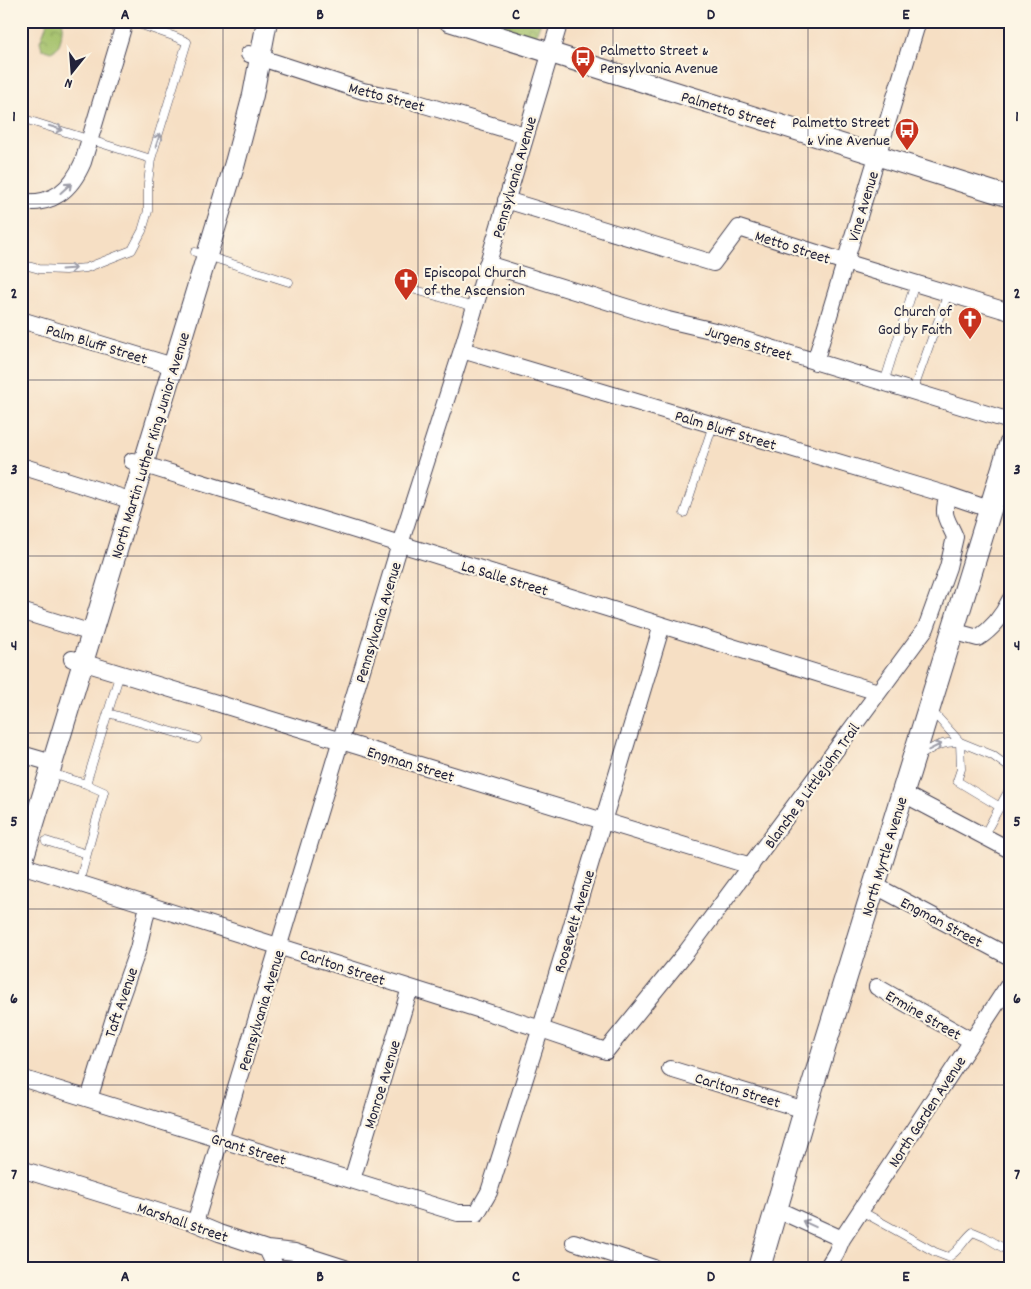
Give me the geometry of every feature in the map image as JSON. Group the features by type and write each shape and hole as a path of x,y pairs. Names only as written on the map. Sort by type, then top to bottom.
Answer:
{"main road":[{"name":"North Myrtle Avenue","path":"759,1268 805,1110 1010,445"}],"street":[{"path":"21,202 45,201 60,194 70,185 81,168 125,21"},
{"name":"North Martin Luther King Junior Avenue","path":"253,21 255,56"},
{"name":"North Martin Luther King Junior Avenue","path":"21,865 47,765 86,631 201,254 233,126 267,21"},
{"name":"Palmetto Street","path":"449,21 1010,197"},
{"name":"Pennsylvania Avenue","path":"195,1223 400,544 462,350 560,21"},
{"name":"Vine Avenue","path":"815,362 918,21"},
{"name":"Metto Street","path":"255,56 363,91 408,100 525,136"},
{"name":"Metto Street","path":"506,200 713,263 739,228 1010,312"},
{"name":"Jurgens Street","path":"487,264 668,320 719,332 1010,420"},
{"name":"Palm Bluff Street","path":"21,320 167,364"},
{"name":"Palm Bluff Street","path":"462,350 948,495 989,509"},
{"name":"La Salle Street","path":"138,463 878,692"},
{"path":"21,466 127,499"},
{"name":"Blanche B Littlejohn Trail","path":"606,1051 687,951 926,628 948,567 955,537 944,511 948,495"},
{"path":"952,631 978,638 988,632 1008,607"},
{"path":"21,611 86,631"},
{"name":"Roosevelt Avenue","path":"477,1213 490,1192 662,625"},
{"name":"Engman Street","path":"78,660 751,866"},
{"path":"21,754 47,765"},
{"name":"North Martin Luther King Junior Avenue","path":"21,825 47,765"},
{"path":"902,793 1010,850"},
{"name":"Carlton Street","path":"21,865 540,1028 606,1051"},
{"name":"Engman Street","path":"874,885 1010,957"},
{"name":"Taft Avenue","path":"89,1099 118,1005 138,949 148,905"},
{"name":"North Garden Avenue","path":"827,1268 842,1239 1010,983"},
{"name":"Ermine Street","path":"877,987 972,1041"},
{"name":"Monroe Avenue","path":"352,1180 410,988"},
{"name":"Carlton Street","path":"670,1069 805,1110"},
{"name":"Grant Street","path":"21,1078 458,1213 477,1213"},
{"name":"Marshall Street","path":"21,1169 195,1223 268,1249 295,1252 345,1268"},
{"path":"776,1209 842,1239"},
{"path":"574,1242 654,1268"},
{"path":"268,1249 276,1268"}],"lane":[{"path":"21,264 39,269 65,270 86,268 132,250 142,231 148,212 148,184 151,159 187,42 130,21"},
{"path":"21,118 151,159"},
{"path":"201,254 289,282"},
{"path":"884,383 915,283"},
{"path":"409,288 474,307"},
{"path":"913,392 948,293"},
{"path":"684,513 712,425"},
{"path":"86,784 120,674"},
{"path":"928,707 960,742 961,769 958,781 1000,806"},
{"path":"108,713 197,739"},
{"path":"912,761 934,747 947,742 960,742 992,755 1010,768"},
{"path":"47,765 104,792 79,883"},
{"path":"983,836 1010,788"},
{"path":"46,841 88,854"},
{"path":"861,1210 935,1252 948,1257 954,1254 973,1232 986,1237 1010,1252"}],"green space":[{"path":"48,21 63,21 60,43 51,52 42,49 40,41"},
{"path":"475,21 541,21 534,40"},
{"path":"291,1258 324,1268 287,1268 286,1263"}],"place":[{"name":"Palmetto Street & Pensylvania Avenue","path":"583,79"},
{"name":"Palmetto Street & Vine Avenue","path":"907,151"},
{"name":"Episcopal Church of the Ascension","path":"406,301"},
{"name":"Church of God by Faith","path":"970,340"}]}
